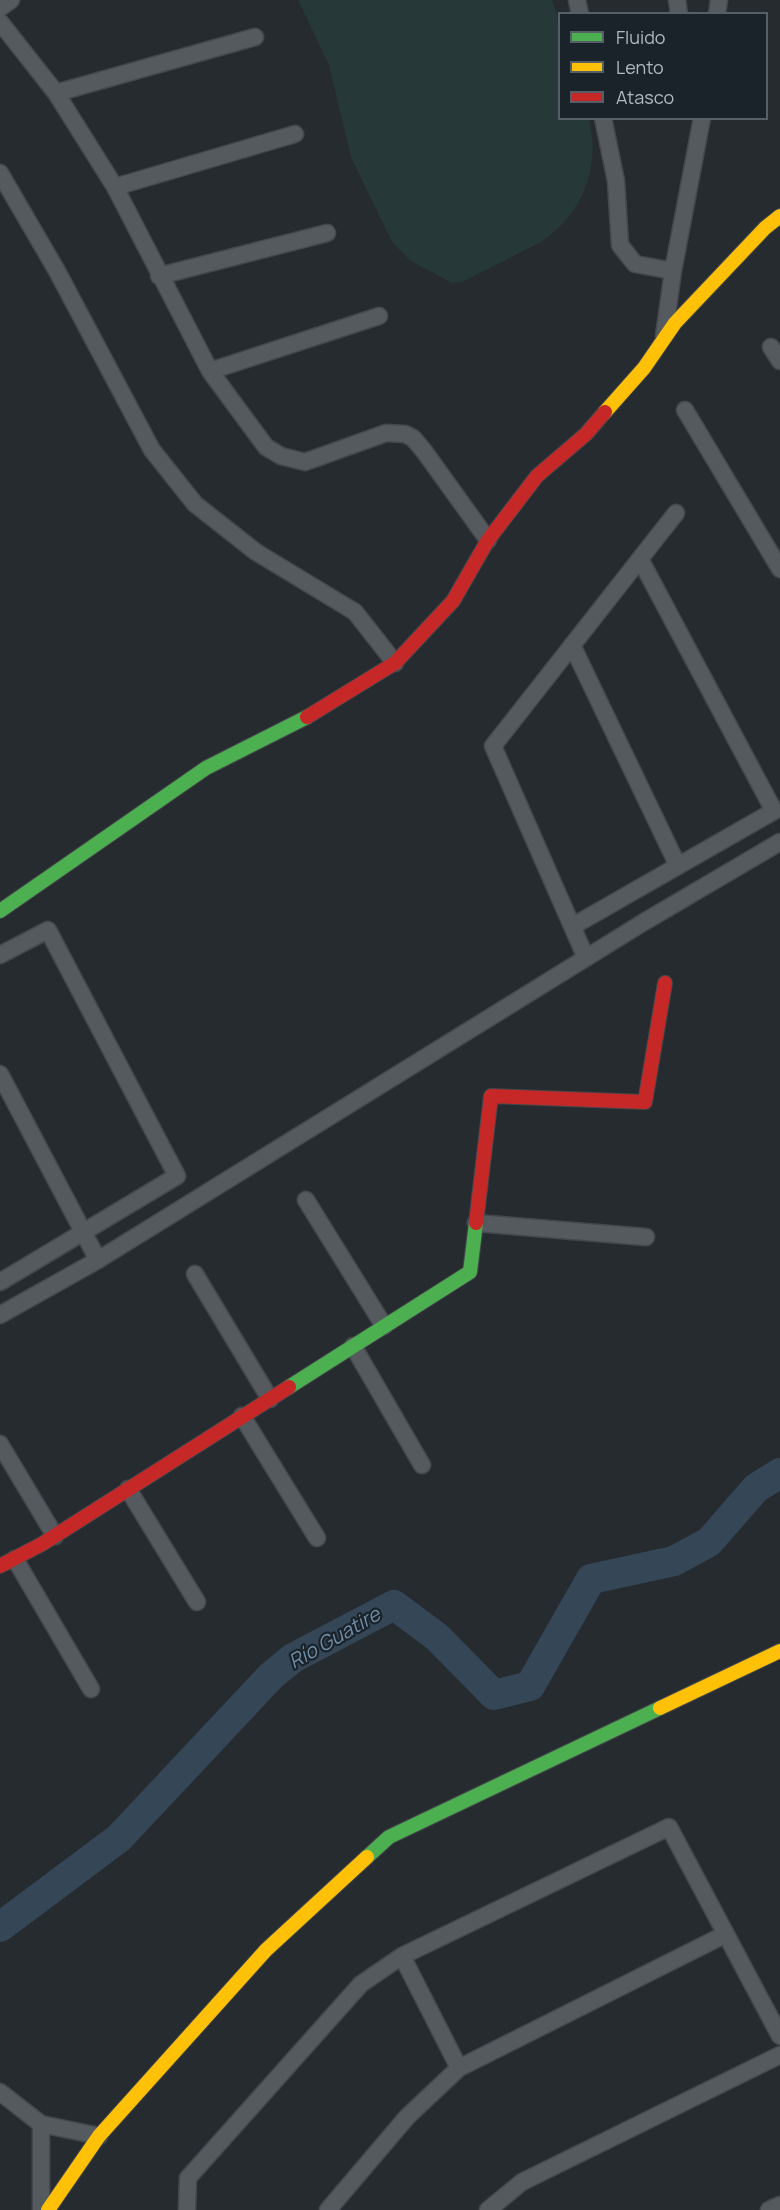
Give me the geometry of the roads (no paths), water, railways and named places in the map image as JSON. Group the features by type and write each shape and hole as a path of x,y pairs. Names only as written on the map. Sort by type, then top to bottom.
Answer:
{"street":[{"path":"0,8 11,0"},
{"path":"0,22 56,93 115,188 210,371 266,447 281,456 305,462 386,433 405,434 413,438 424,451 488,540"},
{"path":"56,93 255,37"},
{"path":"603,120 616,181 620,245 636,264 673,271"},
{"path":"664,340 673,271 702,120"},
{"path":"115,188 295,134"},
{"path":"0,173 57,271 152,450 195,504 256,552 355,612 394,663"},
{"path":"0,911 206,768 304,719 394,663 453,601 488,540 537,476 586,434 644,368 675,323 765,228 780,216"},
{"path":"159,276 327,233"},
{"path":"210,371 379,316"},
{"path":"685,410 780,569"},
{"path":"586,958 493,746 676,513"},
{"path":"573,926 774,811 640,559"},
{"path":"572,645 678,866"},
{"path":"0,1315 98,1260 586,958 780,842"},
{"path":"0,955 48,930 177,1176 0,1282"},
{"path":"91,1689 7,1562 55,1536 470,1272 491,1096 645,1102 665,984"},
{"path":"0,1074 98,1260"},
{"path":"306,1200 384,1326"},
{"path":"476,1223 646,1237"},
{"path":"195,1275 270,1399"},
{"path":"353,1346 422,1466"},
{"path":"242,1416 317,1538"},
{"path":"0,1444 55,1536"},
{"path":"128,1489 197,1602"},
{"path":"48,2210 99,2136 266,1950 389,1838 780,1651"},
{"path":"187,2210 188,2178 361,1984 402,1956 669,1827 780,2036"},
{"path":"328,2210 407,2117 459,2068 726,1934"},
{"path":"402,1956 459,2068"},
{"path":"488,2210 522,2182 780,2055"},
{"path":"0,2092 42,2124 99,2136"},
{"path":"41,2210 42,2124"},
{"path":"769,2210 780,2205"}],"waterway":[{"name":"Río Guatire","path":"0,1927 119,1838 271,1676 293,1658 394,1605 437,1637 494,1695 530,1686 591,1579 674,1561 709,1542 756,1488 780,1473"}]}
